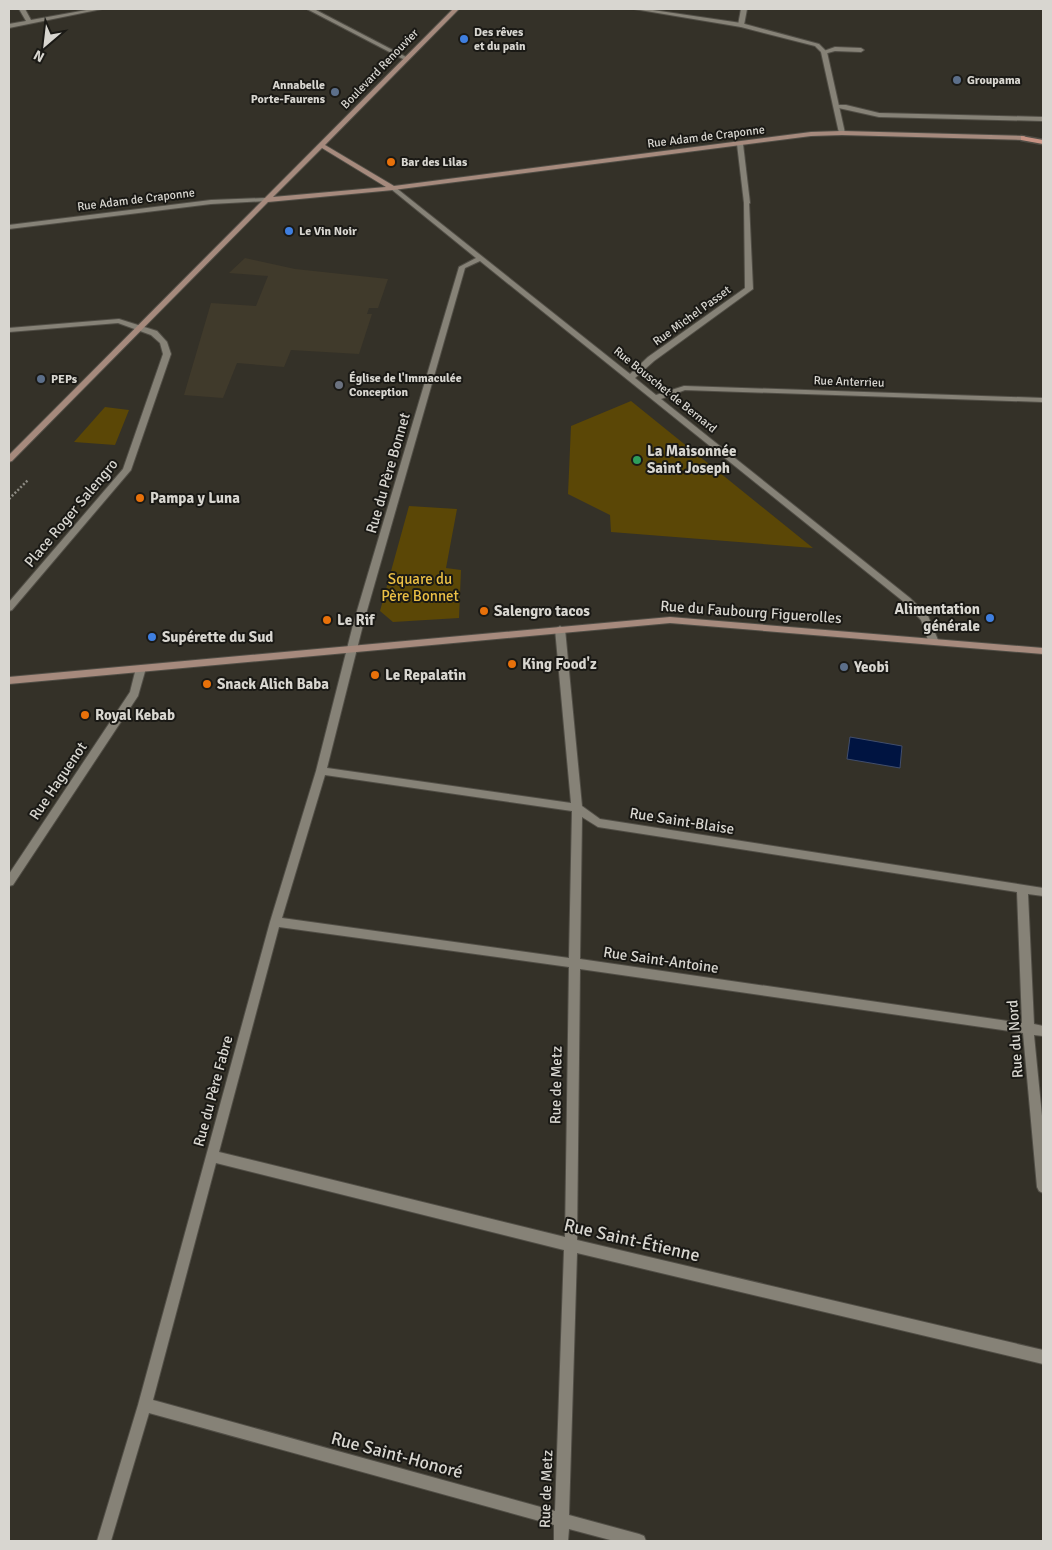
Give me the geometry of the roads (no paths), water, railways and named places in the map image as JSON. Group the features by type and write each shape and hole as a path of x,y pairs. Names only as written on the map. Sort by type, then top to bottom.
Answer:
{"main road":[{"path":"1024,138 1043,136"},
{"path":"1024,138 1043,142"}],"street":[{"path":"22,9 29,22"},
{"path":"9,26 99,9"},
{"path":"310,9 405,58"},
{"name":"Boulevard Renouvier","path":"139,327 321,146 405,58 456,9"},
{"path":"637,9 741,25 817,45 824,52 842,133"},
{"path":"741,25 744,9"},
{"path":"824,52 835,49 861,50"},
{"path":"836,106 879,115 1043,119"},
{"name":"Rue Adam de Craponne","path":"9,227 211,202 265,200 393,188 811,134 842,133 1024,138"},
{"name":"Rue Michel Passet","path":"630,378 651,359 749,289 747,203 740,144"},
{"path":"321,146 393,188"},
{"name":"Rue Bouschet de Bernard","path":"393,188 479,259 907,600 925,618 933,640"},
{"name":"Rue du Père Bonnet","path":"351,648 462,267 479,259"},
{"path":"9,330 118,321 139,327 9,459"},
{"name":"Place Roger Salengro","path":"9,608 127,470 167,354 162,342 154,333 139,327"},
{"name":"Rue Anterrieu","path":"655,398 684,388 1043,400"},
{"name":"Rue du Faubourg Figuerolles","path":"9,681 670,620 933,640 1043,651"},
{"name":"Rue de Metz","path":"560,629 577,808 571,1245 561,1541"},
{"name":"Rue du Père Fabre","path":"104,1541 145,1405 275,922 321,771 351,648"},
{"name":"Rue Haguenot","path":"9,882 135,693 141,668"},
{"name":"Rue Saint-Blaise","path":"321,771 577,808 598,823 1043,892"},
{"name":"Rue du Nord","path":"1022,889 1028,1029 1043,1187"},
{"name":"Rue Saint-Antoine","path":"275,922 1043,1031"},
{"name":"Rue Saint-Étienne","path":"213,1156 571,1245 1043,1357"},
{"name":"Rue Saint-Honoré","path":"145,1405 639,1541"}],"water":[{"path":"850,737 902,746 900,768 847,759"}],"place":[{"name":"Des rêves et du pain","path":"464,39"},
{"name":"Groupama","path":"957,80"},
{"name":"Annabelle Porte-Faurens","path":"335,92"},
{"name":"Bar des Lilas","path":"391,162"},
{"name":"Le Vin Noir","path":"289,231"},
{"name":"PEPs","path":"41,379"},
{"name":"Église de l'Immaculée Conception","path":"339,385"},
{"name":"La Maisonnée Saint Joseph","path":"637,460"},
{"name":"Pampa y Luna","path":"140,498"},
{"name":"Salengro tacos","path":"484,611"},
{"name":"Alimentation générale","path":"990,618"},
{"name":"Le Rif","path":"327,620"},
{"name":"Supérette du Sud","path":"152,637"},
{"name":"King Food'z","path":"512,664"},
{"name":"Yeobi","path":"844,667"},
{"name":"Le Repalatin","path":"375,675"},
{"name":"Snack Alich Baba","path":"207,684"},
{"name":"Royal Kebab","path":"85,715"}],"park label":[{"name":"Square du Père Bonnet","path":"420,588"}]}
